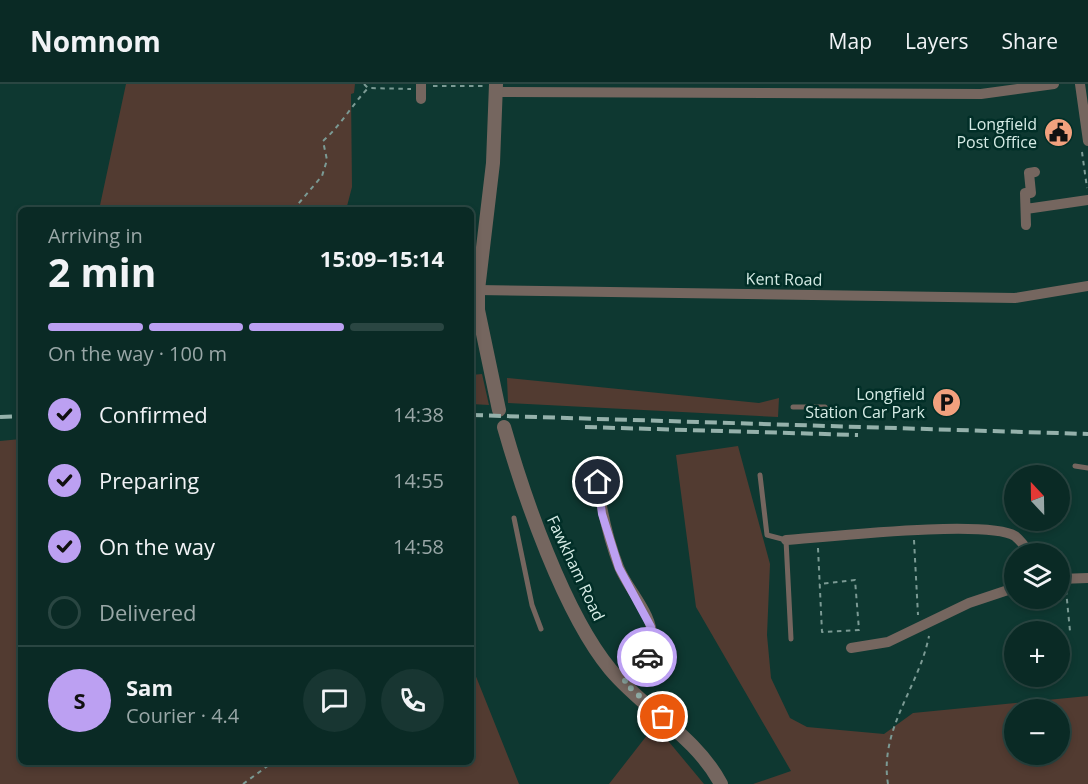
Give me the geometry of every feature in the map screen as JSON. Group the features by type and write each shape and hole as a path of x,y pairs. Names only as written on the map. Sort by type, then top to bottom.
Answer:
{"street":[{"path":"499,410 475,310 493,163 496,87 958,94 1054,84"},
{"path":"1080,84 1088,135"},
{"path":"1026,225 1025,193 1031,193 1029,173 1035,172"},
{"path":"1026,209 1088,200"},
{"name":"Kent Road","path":"478,290 1015,298 1088,286"},
{"name":"Fawkham Road","path":"504,427 528,500 556,572 581,623 610,669 686,739 721,784"},
{"path":"598,482 602,514 619,568 651,627 653,640 650,653 624,682"},
{"path":"786,540 914,531 990,529 1014,536 1020,543"},
{"path":"1070,579 1088,578"},
{"path":"851,648 888,642 969,603 1004,591"}],"lane":[{"path":"793,407 825,407"},
{"path":"1076,466 1088,468"},
{"path":"760,475 767,535 786,540 790,639"},
{"path":"514,518 532,605 541,629"}],"path":[{"path":"364,84 368,88 496,87"},
{"path":"296,207 322,176 327,160 323,141 338,127 353,104 368,88"},
{"path":"1082,151 1088,193"},
{"path":"914,531 916,608 922,627"},
{"path":"818,538 819,584 822,632 859,630 855,580 819,584"},
{"path":"888,784 886,773 890,737 919,669 932,622"},
{"path":"243,784 269,765"}],"shaded area":[{"path":"126,84 355,84 354,93 351,94 352,187 347,207 100,207"},
{"path":"482,374 489,405 474,404 474,375"},
{"path":"507,378 759,403 779,398 778,417 508,403"},
{"path":"18,439 18,765 474,765 474,672 519,784 0,784 0,441"},
{"path":"738,446 770,564 767,635 771,678 790,718 807,727 884,734 913,713 1004,704 1004,765 1070,765 1070,699 1057,699 1088,696 1088,784 753,784 791,771 696,607 676,455"},
{"path":"655,725 704,784 609,784"}],"railway":[{"path":"474,415 1088,434"},
{"path":"0,417 18,416"},
{"path":"585,427 858,435"}],"way so far":[{"path":"647,657 624,682 663,717"}],"place":[{"name":"Longfield Post Office","path":"1058,133"},
{"name":"Longfield Station Car Park","path":"946,403"}],"route":[{"path":"598,482 602,514 619,568 651,627 653,640 647,657"}]}
